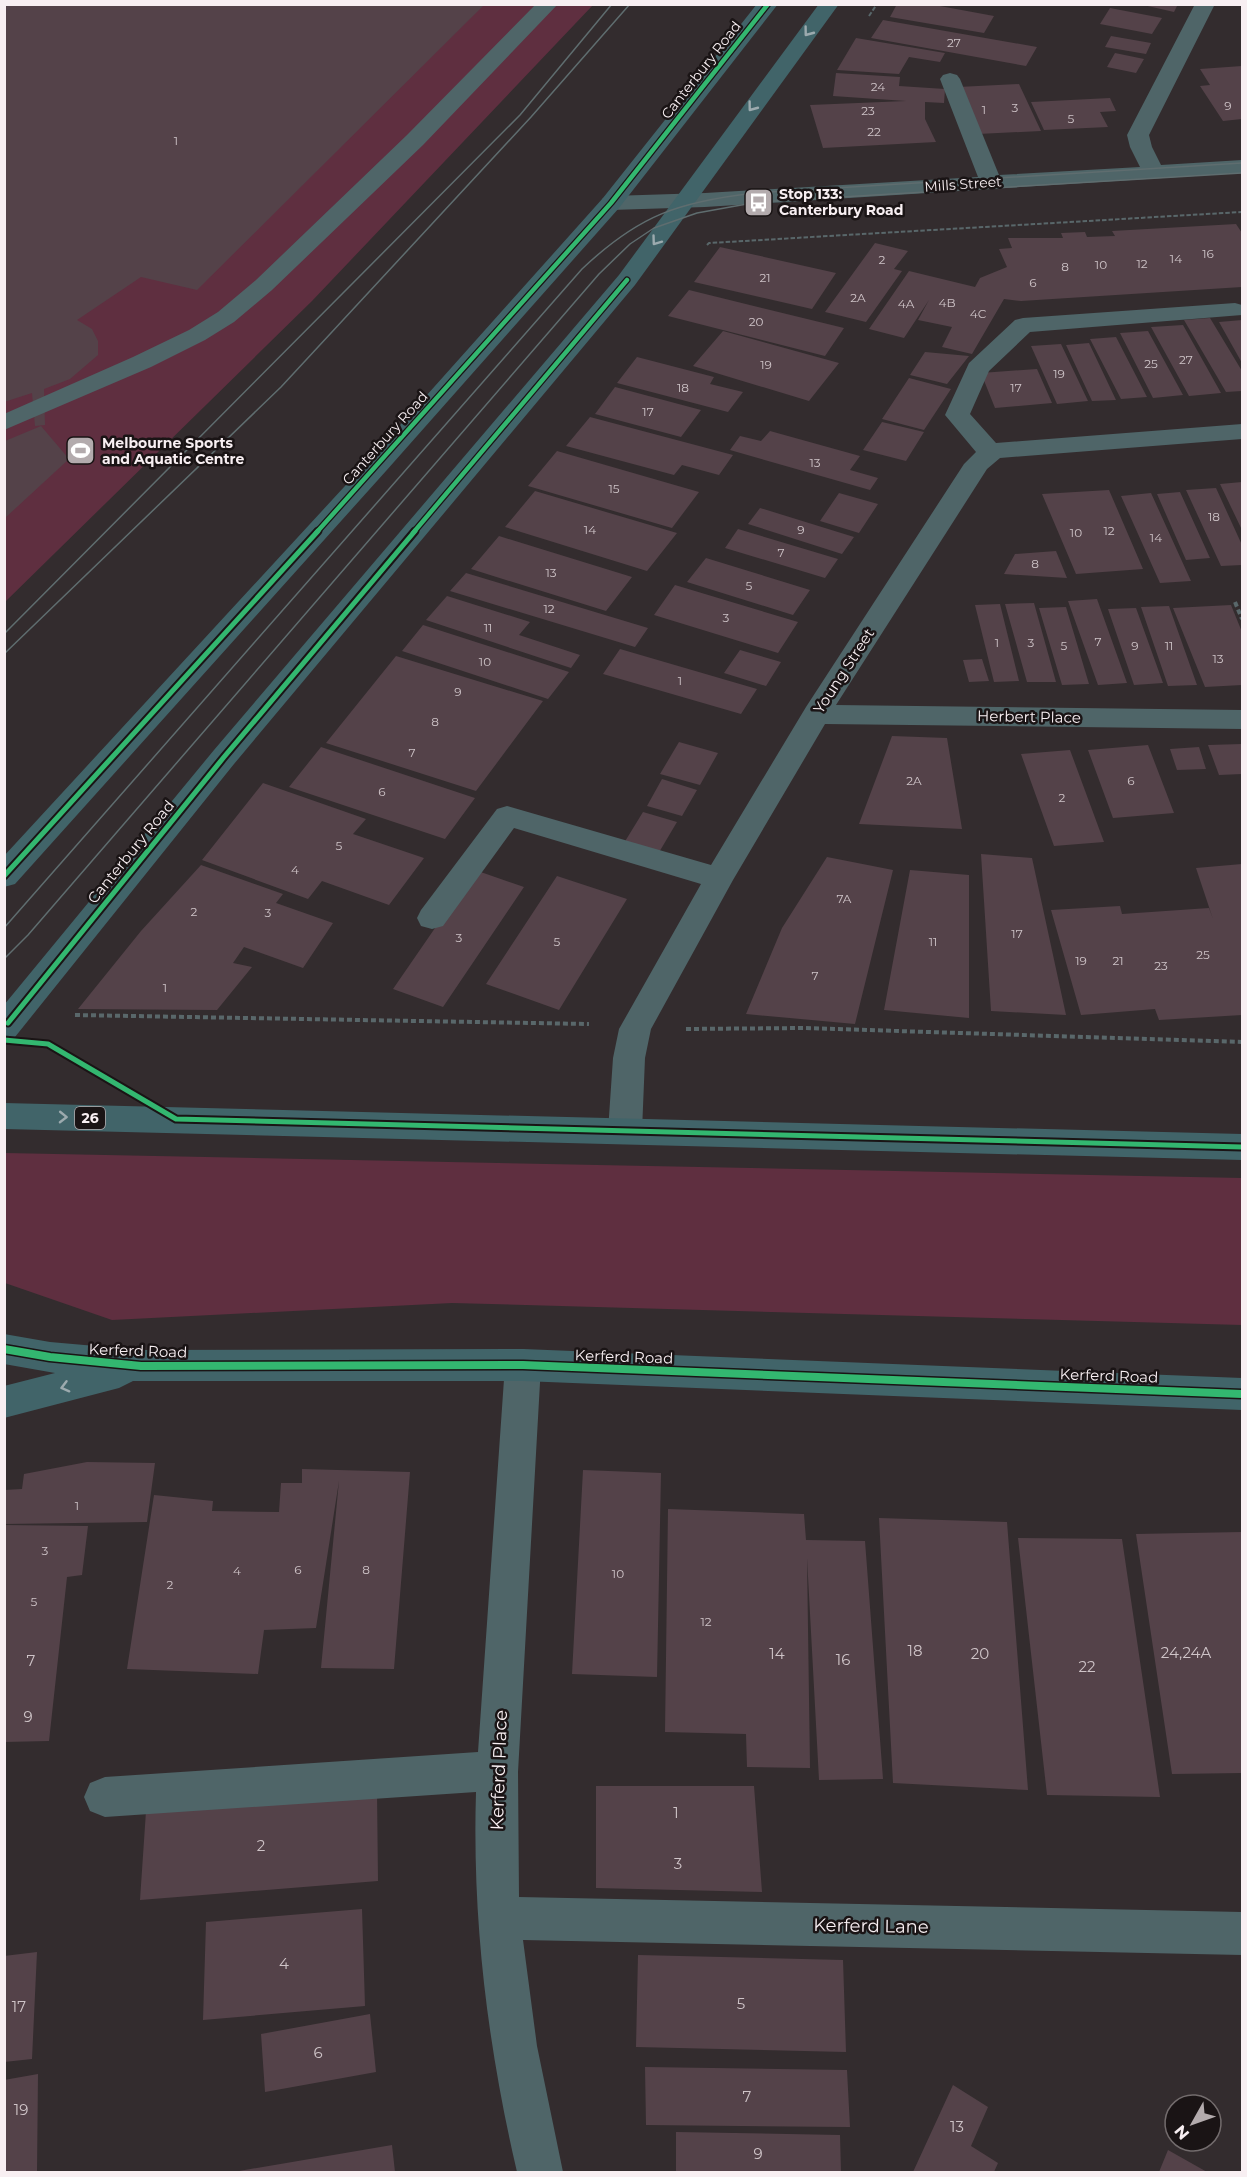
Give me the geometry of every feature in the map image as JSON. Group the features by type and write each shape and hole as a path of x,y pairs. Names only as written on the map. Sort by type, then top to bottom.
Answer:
{"main road":[{"name":"Canterbury Road","path":"4,876 377,466 610,203 768,4"},
{"name":"Canterbury Road","path":"4,1028 224,757 627,280 829,4"},
{"name":"26","path":"4,1116 1242,1148"},
{"name":"Kerferd Road","path":"4,1349 60,1359 141,1366 523,1365 1242,1394"},
{"path":"4,1402 141,1366"}],"street":[{"path":"4,423 142,362 197,335 226,317 264,285 416,140 548,4"},
{"path":"1154,172 1141,147 1138,135 1205,4"},
{"path":"950,79 991,182"},
{"name":"Mills Street","path":"610,203 684,201 1242,167"},
{"path":"1235,310 1023,325 978,368 957,416 991,453 1004,449 1047,444 1242,432"},
{"name":"Young Street","path":"625,1131 629,1058 635,1029 719,878 816,714 977,464 991,453"},
{"name":"Herbert Place","path":"816,714 1242,720"},
{"path":"432,918 507,816 719,878"},
{"name":"Kerferd Place","path":"523,1365 497,1771 499,1918 508,1997 522,2085 540,2172"},
{"path":"105,1797 497,1771"},
{"name":"Kerferd Lane","path":"499,1918 1242,1934"}],"path":[{"path":"701,252 709,243 1242,212"},
{"path":"1235,602 1242,619"},
{"path":"71,1015 78,1005"}],"shaded area":[{"name":"Melbourne Sports and Aquatic Centre","path":"5,5 593,5 312,301 5,602"},
{"path":"5,1153 1242,1178 1242,1325 452,1303 112,1320 5,1283"}],"building":[{"path":"4,4 485,4 197,290 141,277 77,320 92,329 98,341 98,355 70,379 44,389 45,425 35,426 32,393 4,402"},
{"path":"897,4 929,4 994,16 984,33 890,17"},
{"path":"1139,4 1178,4 1174,12"},
{"path":"1110,8 1162,18 1152,34 1100,24"},
{"path":"883,20 1037,47 1026,66 871,38"},
{"path":"1111,36 1151,43 1146,54 1105,47"},
{"path":"856,38 945,53 940,62 909,57 899,74 837,70"},
{"path":"1115,53 1144,59 1136,73 1107,67"},
{"path":"1242,66 1242,119 1223,121 1200,86 1210,85 1200,69"},
{"path":"836,73 900,77 899,86 945,89 944,103 925,102 925,119 936,142 823,148 810,105 906,101 833,96"},
{"path":"1019,84 1041,131 978,134 958,87"},
{"path":"1110,98 1116,111 1100,112 1108,127 1044,130 1031,102"},
{"path":"1236,224 1242,233 1242,287 1021,301 1004,299 972,354 942,347 952,327 918,320 929,300 904,338 869,329 909,271 975,287 980,278 1007,267 999,249 1012,248 1008,238 1063,238 1061,233 1085,232 1087,237 1115,236 1112,231"},
{"path":"875,243 908,251 894,269 902,271 866,322 825,312"},
{"path":"720,247 836,273 812,309 694,282"},
{"path":"689,290 844,328 825,356 668,316"},
{"path":"1210,318 1242,371 1242,391 1226,392 1184,320"},
{"path":"1242,320 1242,363 1219,322"},
{"path":"1183,325 1221,393 1189,396 1151,327"},
{"path":"723,331 839,363 809,401 693,366"},
{"path":"1148,331 1183,395 1153,398 1120,333"},
{"path":"1116,337 1147,397 1121,399 1090,339"},
{"path":"1089,343 1116,400 1092,401 1066,345"},
{"path":"1061,344 1088,401 1057,404 1031,346"},
{"path":"925,352 969,356 947,384 910,375"},
{"path":"637,357 714,377 710,384 743,392 728,412 617,383"},
{"path":"1037,369 1052,403 995,408 981,373"},
{"path":"909,378 951,389 924,430 882,419"},
{"path":"615,387 701,410 681,437 595,414"},
{"path":"590,417 733,455 719,475 682,465 674,475 566,446"},
{"path":"882,422 924,432 906,461 863,450"},
{"path":"41,426 69,459 5,518 5,441"},
{"path":"770,431 860,456 850,470 878,478 870,490 730,450 740,436 761,441"},
{"path":"557,451 699,492 672,528 528,486"},
{"path":"1242,482 1242,530 1220,484"},
{"path":"1216,488 1242,545 1242,565 1221,566 1186,490"},
{"path":"1109,490 1143,569 1076,574 1042,494"},
{"path":"535,491 677,533 647,571 505,527"},
{"path":"1180,492 1210,558 1186,560 1157,494"},
{"path":"839,493 878,504 859,533 820,521"},
{"path":"1151,493 1191,581 1160,583 1121,496"},
{"path":"760,508 854,537 842,554 748,524"},
{"path":"738,529 838,559 825,578 725,548"},
{"path":"499,536 632,577 606,611 471,569"},
{"path":"1056,551 1067,578 1004,574 1015,554"},
{"path":"706,558 810,590 793,615 687,582"},
{"path":"466,573 648,628 635,647 450,591"},
{"path":"675,585 798,622 778,653 654,615"},
{"path":"447,596 530,622 519,635 580,655 571,668 426,620"},
{"path":"1097,599 1127,683 1098,685 1068,601"},
{"path":"1034,603 1056,682 1027,682 1005,604"},
{"path":"1000,604 1019,681 994,682 975,605"},
{"path":"1231,605 1242,632 1242,685 1205,687 1173,608"},
{"path":"1169,606 1197,685 1168,686 1141,607"},
{"path":"1066,607 1089,684 1062,685 1039,608"},
{"path":"1136,608 1163,683 1134,685 1108,609"},
{"path":"423,625 569,672 548,699 402,651"},
{"path":"620,649 757,689 741,714 603,674"},
{"path":"740,650 781,662 766,686 724,673"},
{"path":"396,656 543,701 476,791 326,743"},
{"path":"982,659 989,681 969,682 963,660"},
{"path":"892,736 947,738 962,829 859,824"},
{"path":"679,742 718,753 700,785 660,774"},
{"path":"1242,744 1242,774 1219,775 1208,745"},
{"path":"1148,745 1174,813 1113,818 1088,750"},
{"path":"321,747 475,798 445,839 289,787"},
{"path":"1199,747 1206,769 1177,770 1170,749"},
{"path":"1070,750 1104,842 1054,846 1021,754"},
{"path":"662,779 697,790 682,816 647,806"},
{"path":"263,783 366,819 353,834 424,858 389,905 322,881 308,899 202,860"},
{"path":"643,812 677,822 658,854 624,843"},
{"path":"981,854 1032,858 1066,1015 991,1011"},
{"path":"827,857 893,870 855,1024 746,1014 782,928"},
{"path":"1242,864 1242,1015 1159,1020 1155,1009 1081,1015 1051,910 1120,906 1122,914 1209,908 1213,919 1196,868"},
{"path":"201,865 283,894 276,903 333,923 303,968 244,947 233,963 252,967 217,1010 78,1009 141,931"},
{"path":"475,870 524,887 443,1007 393,989"},
{"path":"910,870 969,875 969,1018 884,1010"},
{"path":"557,876 627,899 559,1010 486,984"},
{"path":"87,1462 155,1463 147,1522 4,1524 4,1490 22,1489 24,1474"},
{"path":"302,1469 410,1472 394,1669 321,1668 339,1481 316,1628 264,1630 258,1674 127,1669 154,1495 213,1501 212,1511 279,1512 281,1483 302,1483"},
{"path":"583,1470 661,1473 657,1677 572,1674"},
{"path":"668,1509 804,1514 806,1540 865,1541 883,1779 819,1780 807,1558 810,1768 747,1767 746,1734 665,1732"},
{"path":"879,1518 1007,1522 1028,1790 893,1783"},
{"path":"4,1525 88,1526 82,1575 67,1577 49,1741 4,1742"},
{"path":"1242,1532 1242,1773 1172,1774 1136,1534"},
{"path":"1018,1538 1122,1539 1160,1797 1047,1795"},
{"path":"596,1786 754,1786 762,1892 596,1888"},
{"path":"377,1792 378,1881 140,1900 146,1811"},
{"path":"362,1909 365,2006 203,2020 206,1922"},
{"path":"37,1952 32,2059 4,2062 4,1956"},
{"path":"638,1955 843,1960 846,2052 636,2047"},
{"path":"370,2014 376,2072 265,2092 261,2034"},
{"path":"645,2067 847,2070 850,2127 646,2125"},
{"path":"38,2074 37,2172 4,2172 4,2080"},
{"path":"953,2085 988,2107 971,2146 998,2163 994,2172 913,2172"},
{"path":"676,2132 840,2135 841,2172 676,2172"},
{"path":"392,2145 395,2172 239,2172 239,2171"},
{"path":"1167,2153 1173,2153 1207,2172 1159,2172"}],"tram line":[{"path":"4,634 520,115 612,4"},
{"path":"4,654 281,387 531,117 630,4"},
{"path":"4,928 582,269 622,236 641,224 681,207 754,193 1242,163"},
{"path":"4,959 28,935 599,274 630,244 654,228 697,213 758,202 1242,173"}],"cycle path":[{"path":"4,876 377,466 611,203 768,4"},
{"path":"8,1023 224,757 627,280"},
{"path":"4,1040 48,1044 176,1119 1242,1147"},
{"path":"4,1349 50,1357 141,1366 523,1365 1242,1394"}],"place":[{"name":"Stop 133: Canterbury Road","path":"758,202"},
{"name":"Melbourne Sports and Aquatic Centre","path":"81,451"}]}
